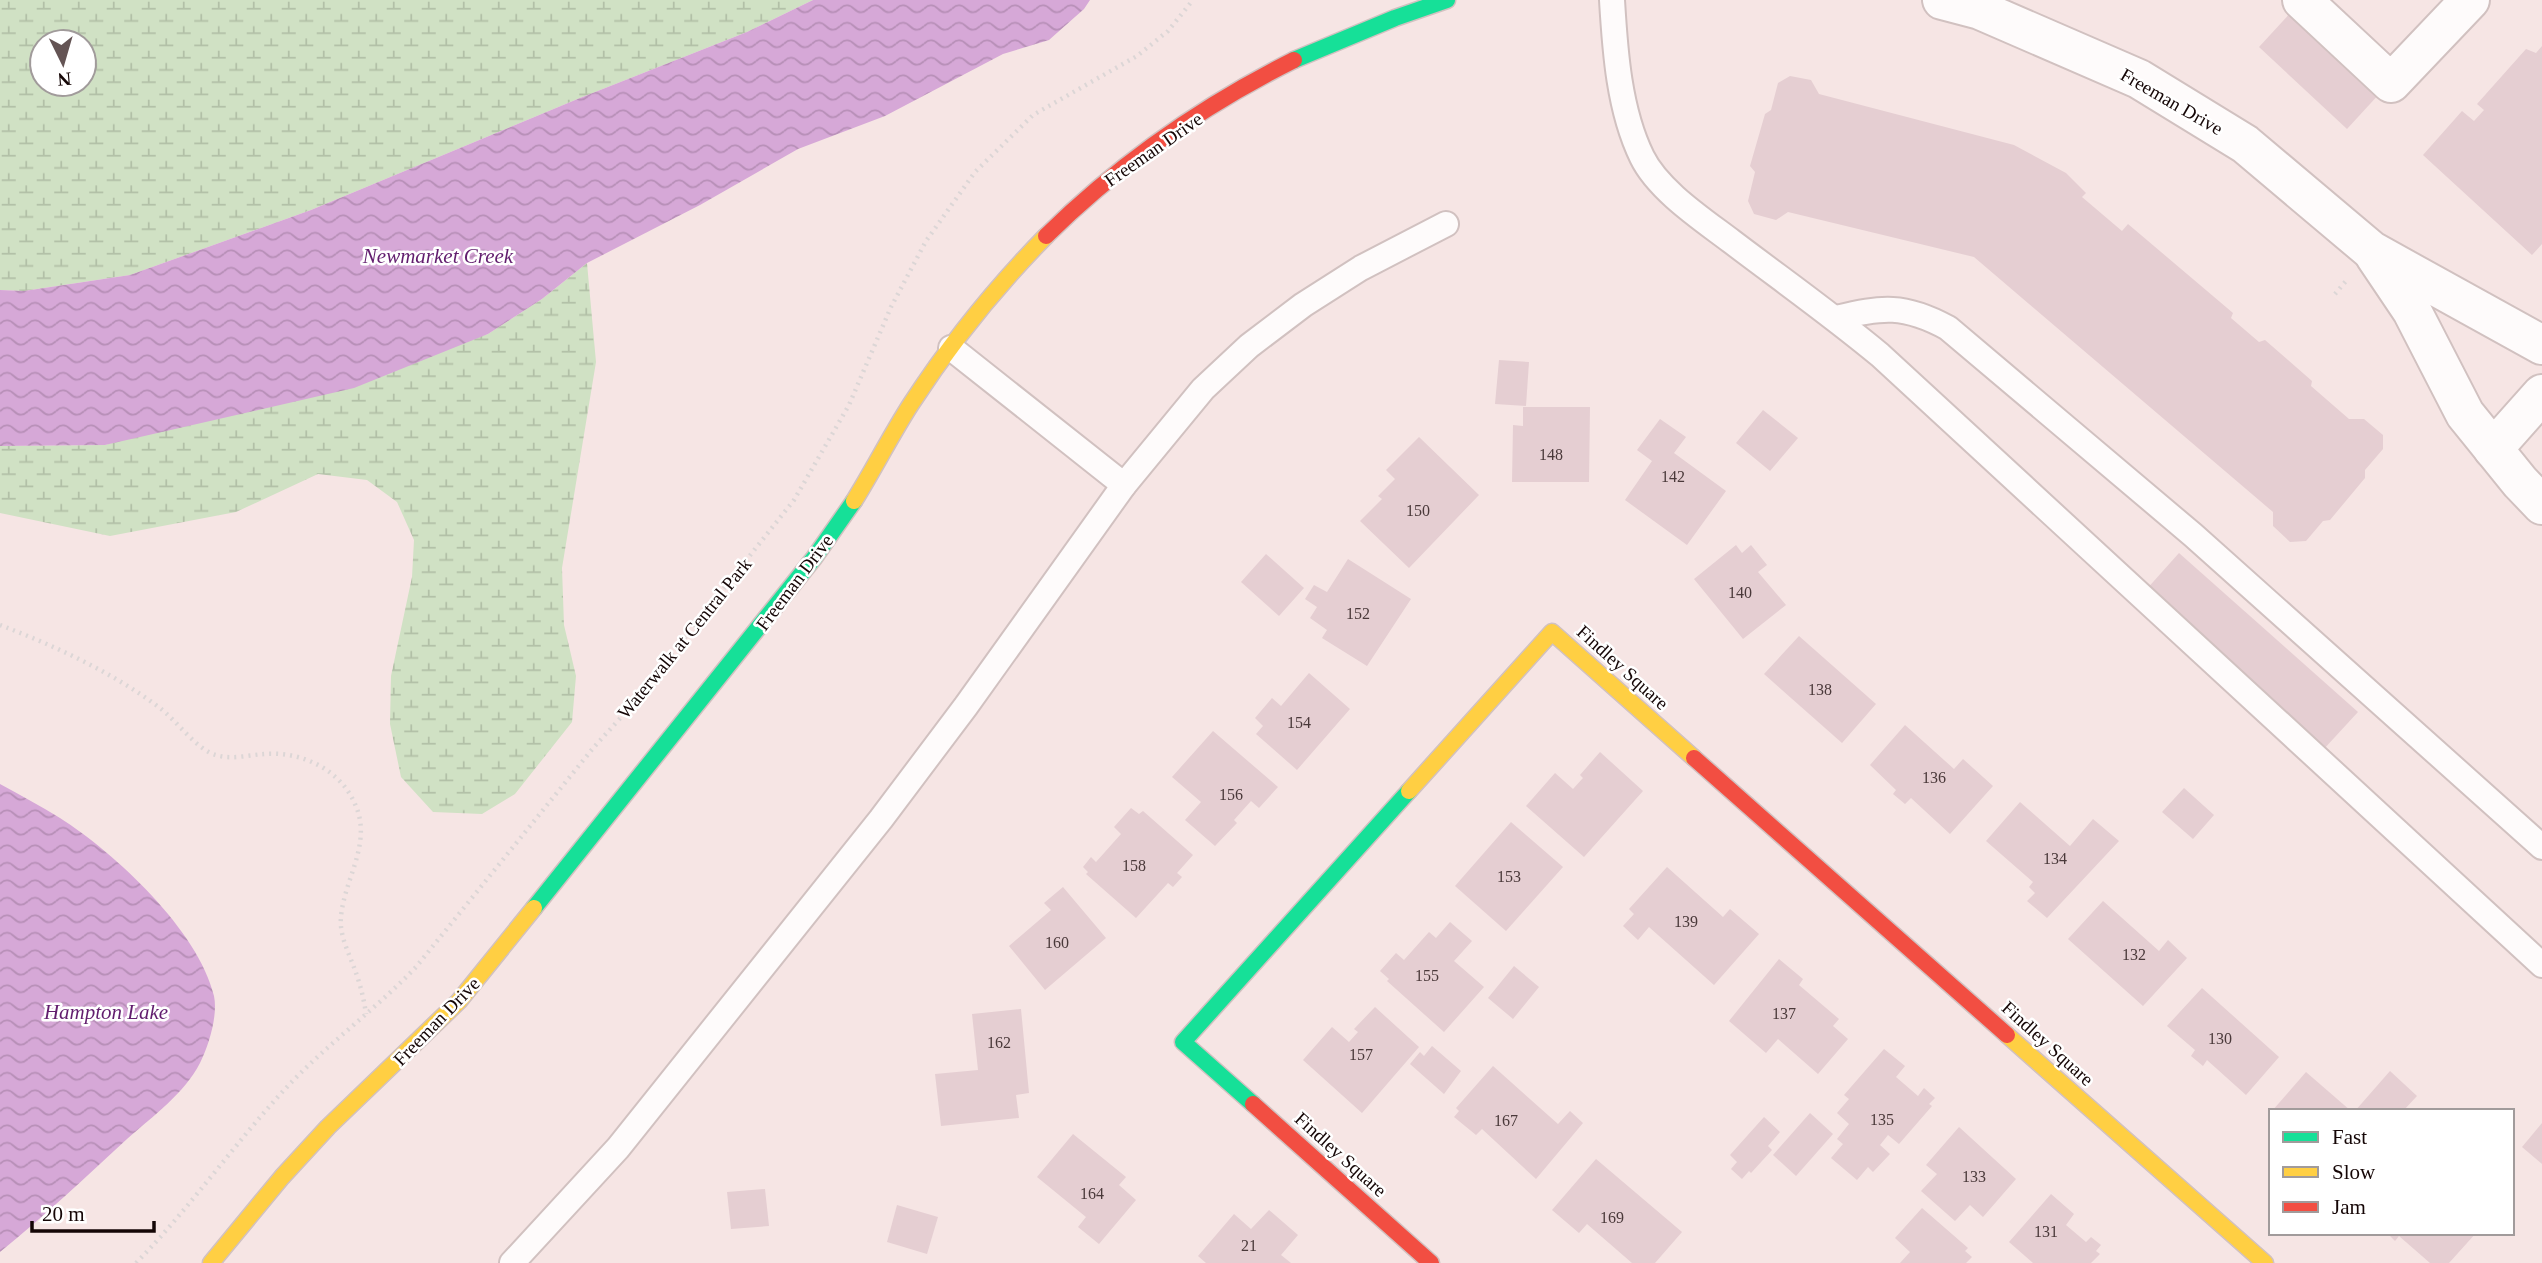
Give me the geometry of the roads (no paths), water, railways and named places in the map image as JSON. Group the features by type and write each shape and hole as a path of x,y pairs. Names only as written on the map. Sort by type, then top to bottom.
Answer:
{"street":[{"name":"Freeman Drive","path":"211,1263 282,1177 319,1137 440,1021 509,939 814,558 860,491 917,395 951,348 995,292 1062,219 1111,176 1160,139 1288,64 1353,34 1447,0"},
{"name":"Freeman Drive","path":"1942,0 1981,5 2140,79 2245,144 2372,251 2542,345"},
{"path":"2302,0 2391,83 2470,0"},
{"name":"Freeman Drive","path":"2372,251 2412,311 2465,414 2542,505"},
{"path":"2493,449 2542,394"},
{"name":"Findley Square","path":"1431,1263 1183,1042 1552,632 2265,1263"}],"lane":[{"path":"1612,0 1621,85 1631,129 1642,158 1653,174 1688,207 1836,318 1880,355 2542,965"},
{"path":"512,1263 618,1148 881,819 966,706 1124,485 1203,389 1249,346 1303,305 1360,268 1446,224"},
{"path":"1836,318 1872,309 1902,310 1925,315 1948,328 2193,535 2542,847"},
{"path":"951,348 1124,485"}],"water":[{"name":"Newmarket Creek","path":"813,0 1090,0 1084,9 1049,40 1003,54 885,116 798,149 700,205 587,263 542,299 488,334 354,388 105,445 0,446 0,290 24,291 130,275 311,210 747,32"},
{"name":"Hampton Lake","path":"0,784 82,833 152,896 191,946 205,971 215,1004 207,1048 186,1085 0,1252"}]}
